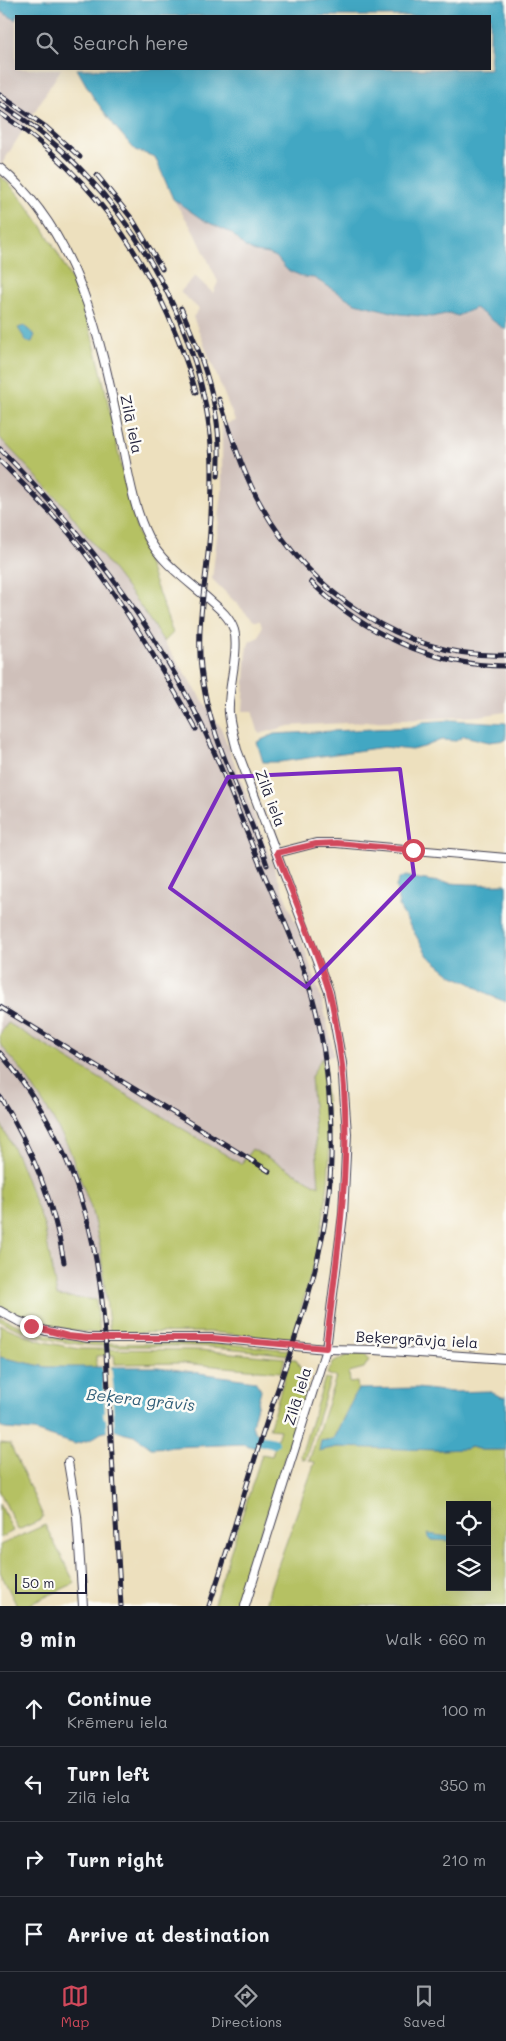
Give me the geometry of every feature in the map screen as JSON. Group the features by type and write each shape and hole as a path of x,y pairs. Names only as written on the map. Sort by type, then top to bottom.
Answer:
{"street":[{"name":"Zilā iela","path":"0,168 13,178 43,216 57,236 78,274 96,327 132,488 148,537 170,566 228,617 234,631 229,712 237,750 329,992 344,1086 347,1134 345,1188 326,1348 246,1606"},
{"path":"277,853 316,844 336,843 506,858"},
{"name":"Beķergrāvja iela","path":"0,1311 31,1326 68,1336 212,1338 326,1348 506,1359"},
{"path":"68,1462 77,1516 84,1606"}],"highlighted area":[{"path":"400,769 414,875 306,987 170,888 228,777"}],"shaded area":[{"path":"0,11 15,19 15,70 60,70 0,167"},
{"path":"173,199 203,220 231,233 238,241 255,252 269,254 277,258 287,270 304,277 314,278 355,303 400,314 432,317 450,313 457,316 475,308 506,330 506,712 479,716 289,726 259,734 252,711 243,711 247,648 250,641 259,637 262,627 260,621 254,621 212,579 222,493 222,425 235,421 193,317 199,309 180,292 195,276 213,293 218,282 196,235"},
{"path":"0,438 66,508 141,607 221,728 300,935 323,1004 334,1056 322,1057 311,1077 320,1187 252,1149 242,1165 8,1023 0,1034"},
{"path":"0,1044 23,1072 68,1146 91,1208 100,1246 106,1300 57,1297 44,1225 18,1158 0,1122"}],"green space":[{"path":"0,176 22,199 41,225 61,259 78,295 94,342 131,511 173,633 164,642 141,607 66,508 0,438"},
{"path":"8,1023 241,1164 252,1149 319,1186 311,1077 322,1057 329,1140 327,1189 321,1232 292,1337 283,1339 209,1332 110,1333 100,1246 91,1208 68,1146 23,1072 0,1044 0,1034"},
{"path":"0,1122 18,1158 44,1225 57,1296 96,1300 100,1333 74,1331 49,1325 24,1317 0,1306"},
{"path":"0,1317 51,1336 101,1343 216,1343 289,1350 287,1355 191,1346 94,1346 48,1339 24,1332 0,1321"},
{"path":"0,1325 44,1342 79,1349 199,1350 285,1358 281,1372 181,1363 115,1364 114,1355 96,1356 96,1368 46,1367 0,1357"},
{"path":"349,1354 365,1354 369,1360 364,1368 349,1372 350,1383 357,1382 358,1389 333,1439 321,1441 319,1450 337,1447 438,1450 471,1447 481,1450 506,1450 506,1606 266,1606 271,1585 315,1462 309,1461 336,1377 327,1374 333,1363"},
{"path":"290,1359 296,1359 302,1372 307,1373 306,1390 238,1606 213,1606 262,1454 272,1456 280,1430 269,1429"},
{"path":"325,1378 330,1380 305,1460 302,1459 301,1455"},
{"path":"0,1443 10,1444 43,1516 41,1520 18,1530 0,1492"},
{"path":"0,1504 13,1531 0,1538"},
{"path":"45,1525 75,1583 26,1606 17,1606 0,1572 0,1545"}],"water":[{"path":"0,0 506,0 506,330 475,308 457,316 450,313 432,317 400,314 355,303 314,278 304,277 287,270 277,258 245,247 231,233 203,220 173,199 155,157 135,150 93,97 78,70 491,70 491,15 15,15 15,19 0,11"},
{"path":"24,326 35,335 32,342 27,342 18,328"},
{"path":"452,720 506,723 506,740 489,742 464,736 456,741 441,740 411,750 384,747 280,762 263,762 257,742 274,734 413,727 423,722"},
{"path":"406,876 430,881 506,884 506,1002 453,976 428,956 399,907 396,886 400,878"},
{"path":"0,1357 46,1367 158,1367 255,1381 261,1390 252,1425 254,1431 260,1435 255,1448 244,1444 151,1448 134,1435 113,1430 75,1444 34,1431 5,1429 0,1425"},
{"path":"417,1388 452,1392 488,1391 502,1397 506,1396 506,1450 481,1450 471,1447 438,1450 337,1447 319,1451 321,1441 333,1439 358,1389"},
{"path":"428,1534 446,1536 446,1541 430,1540"}],"pier":[{"path":"102,1365 111,1365 115,1433 107,1433 106,1419 103,1413 105,1412"}],"waterway":[{"name":"Beķera grāvis","path":"247,1434 258,1440 274,1443"}],"railway":[{"path":"0,95 46,127 80,157"},
{"path":"0,104 43,135 83,172 119,214 150,261 176,311 195,363 207,416 212,469 210,527 200,628 201,668 205,694 219,744 267,865"},
{"path":"0,113 35,139 68,168 97,200 123,234 146,271 165,309 182,350 196,392"},
{"path":"97,175 133,220 162,269"},
{"path":"181,308 198,349 211,390 218,432 218,476"},
{"path":"219,399 243,466 261,505 281,537 305,566 333,592 363,614 396,632 431,645 468,653 506,655"},
{"path":"0,449 54,507 105,568 171,667 200,721 218,760 294,944 318,1018 329,1093 331,1144 331,1169 325,1222 312,1282 294,1342 264,1430 209,1606"},
{"path":"0,461 40,501 95,566 140,634 196,729"},
{"path":"311,582 353,617 401,643 426,653 452,660 506,666"},
{"path":"0,1007 269,1171"},
{"path":"0,1053 37,1103 66,1158 77,1187 94,1247 104,1326 121,1606"},
{"path":"0,1097 12,1116 40,1176 54,1218 64,1262"}],"route":[{"path":"31,1326 68,1336 88,1338 212,1338 326,1348 345,1188 347,1134 342,1063 329,992 277,853 316,844 336,843 413,850"}]}
